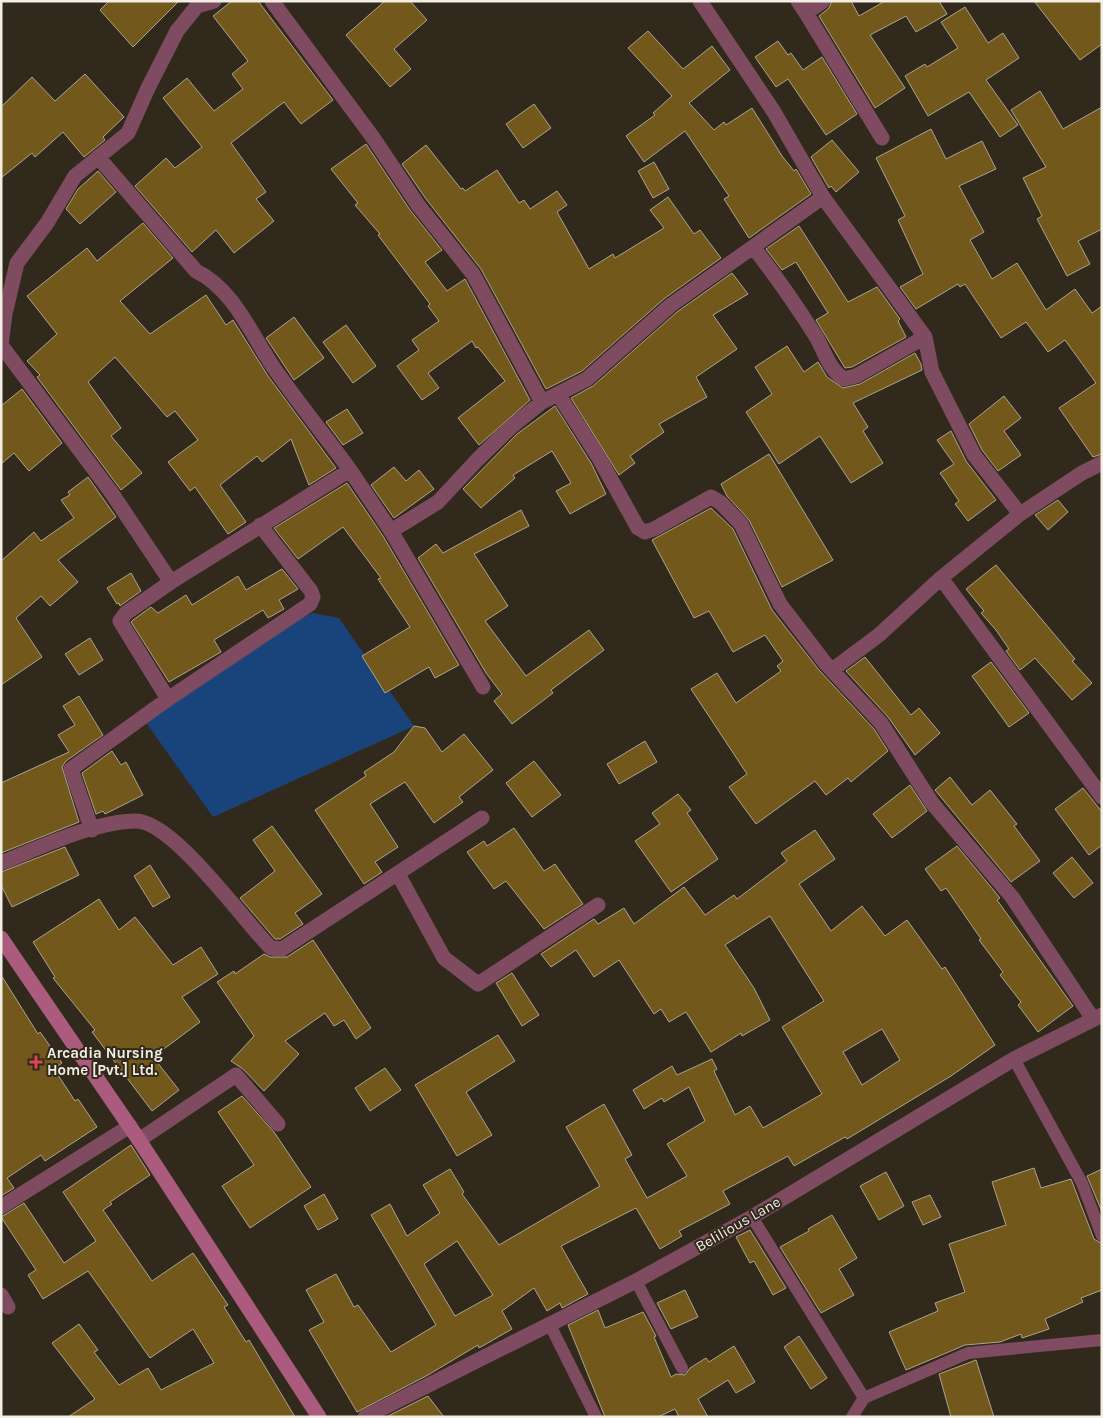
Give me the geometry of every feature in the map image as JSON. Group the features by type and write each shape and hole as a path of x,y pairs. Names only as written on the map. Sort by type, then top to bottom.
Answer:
{"main road":[{"path":"1,938 130,1126 319,1417"}],"street":[{"path":"171,582 105,484 1,345 5,314 17,263 46,223 75,176 128,132 177,31 198,4 214,1"},
{"path":"272,1 374,139 418,205 473,274 542,402"},
{"path":"700,1 774,112 823,197 925,337 932,372 974,455 1020,514"},
{"path":"823,1 802,7 882,138"},
{"path":"98,157 196,271 210,278 225,292 276,371 350,470 391,531 482,687"},
{"path":"391,531 438,502 512,426 542,402 587,379 671,305 823,197"},
{"path":"753,247 782,284 816,337 834,372 844,379 856,376 925,337"},
{"path":"558,394 599,458 638,528 645,532 654,529 706,497 711,496 721,503 741,524 780,604 832,670 881,723 932,803 1012,897 1098,1017"},
{"path":"832,670 879,635 941,578 1020,514 1082,473 1102,464"},
{"path":"168,699 120,620 126,613 171,582 350,470"},
{"path":"92,830 71,769 168,699 310,604 313,597 310,591 260,525"},
{"path":"941,578 1102,797"},
{"path":"1,863 73,834 138,821 162,830 196,863 271,948 282,949 482,818"},
{"path":"398,874 444,958 478,984 598,905"},
{"name":"Belilious Lane","path":"365,1417 636,1281 752,1217 1014,1059 1098,1017"},
{"path":"139,1140 236,1075 278,1124"},
{"path":"1,1207 130,1126"}],"lane":[{"path":"1014,1059 1082,1183 1102,1236"},
{"path":"752,1217 864,1398"},
{"path":"636,1281 682,1368"},
{"path":"550,1325 596,1417"},
{"path":"852,1417 864,1398 968,1353 1102,1340"}],"water":[{"path":"313,613 339,618 414,726 213,817 145,721 296,619"}],"building":[{"path":"109,1 179,1 133,47 100,10"},
{"path":"232,1 258,1 333,100 301,124 284,102 231,143 266,192 256,199 274,221 234,253 216,230 192,252 135,186 166,158 175,168 202,147 163,98 187,78 214,111 243,89 232,74 248,61 213,16"},
{"path":"385,1 410,1 427,20 394,49 411,69 390,87 346,35"},
{"path":"832,1 851,1 859,16 885,1 939,1 947,14 916,32 906,16 870,35 905,88 875,108 819,16 829,8"},
{"path":"1034,1 1102,1 1102,44 1080,60"},
{"path":"965,7 988,43 1003,33 1019,58 986,80 1018,125 1000,137 969,92 928,116 905,76 925,64 927,67 958,48 941,22"},
{"path":"648,31 683,69 712,46 730,70 689,103 714,130 724,122 726,125 752,108 782,156 794,171 796,169 811,194 749,238 724,199 729,196 685,131 644,162 626,136 655,115 653,113 672,96 628,48"},
{"path":"778,41 788,55 791,53 803,70 822,57 857,114 826,135 788,79 776,87 755,57"},
{"path":"85,74 124,117 103,137 105,140 84,157 63,132 35,157 32,153 1,178 1,107 32,77 55,101"},
{"path":"1040,91 1063,129 1102,107 1102,229 1078,241 1090,264 1067,276 1037,219 1042,216 1023,178 1046,167 1011,110"},
{"path":"534,104 551,128 523,148 506,124"},
{"path":"931,129 946,159 982,141 996,169 959,186 984,232 970,240 992,279 1017,263 1046,310 1075,289 1092,313 1102,306 1102,454 1093,457 1059,408 1096,383 1065,340 1048,352 1026,322 1001,338 965,284 960,287 958,284 916,309 900,287 923,274 898,220 905,216 876,158"},
{"path":"832,140 859,172 836,192 831,186 829,188 811,157"},
{"path":"366,144 410,210 442,250 425,262 447,291 465,279 530,400 479,445 458,418 505,381 472,341 428,373 439,388 422,400 397,366 419,350 412,340 439,321 428,306 430,304 378,235 380,234 355,205 358,203 331,169"},
{"path":"426,145 461,189 463,188 465,191 497,170 519,203 524,200 530,209 557,191 567,205 557,212 589,269 613,254 615,258 664,228 650,210 668,197 694,234 700,230 721,258 665,298 582,371 546,389 481,269 426,199 402,164"},
{"path":"654,162 669,189 653,198 638,171"},
{"path":"98,171 116,192 80,224 66,209 78,189"},
{"path":"143,223 173,258 120,301 150,334 206,295 226,325 233,320 268,376 336,468 309,485 291,439 262,462 257,456 220,485 246,522 228,534 195,487 190,491 168,462 198,440 175,411 167,417 115,357 88,382 121,428 111,436 142,473 121,490 37,377 40,375 27,361 57,334 27,296 87,248 97,261"},
{"path":"799,226 848,302 877,287 900,319 898,321 906,337 852,367 845,368 816,320 828,313 796,262 782,270 766,249"},
{"path":"732,273 748,294 713,315 737,349 696,377 707,397 659,424 664,432 630,456 635,463 619,475 571,398 593,386 677,312"},
{"path":"294,317 324,358 294,380 266,338"},
{"path":"346,325 376,366 353,383 323,342"},
{"path":"787,346 804,372 818,362 827,377 843,388 860,384 915,353 922,370 853,403 868,427 863,431 883,463 851,483 820,436 779,464 746,412 772,394 755,367"},
{"path":"22,389 62,443 29,471 14,453 1,464 1,406"},
{"path":"1004,396 1021,418 1004,431 1021,455 998,471 982,450 969,424"},
{"path":"555,406 591,463 606,494 570,514 556,491 571,483 552,451 513,475 515,478 481,508 463,489 517,434"},
{"path":"347,409 363,433 343,445 326,422"},
{"path":"951,431 966,461 996,500 968,521 955,504 959,501 940,473 954,464 937,440"},
{"path":"769,454 833,560 782,587 749,520 727,496 721,484"},
{"path":"394,467 406,481 419,470 434,489 394,518 371,485"},
{"path":"88,477 116,517 58,560 78,582 50,606 41,596 16,618 42,657 1,685 1,561 34,532 41,541 74,518 61,500 70,495 68,492"},
{"path":"347,483 383,536 459,665 435,678 429,667 385,693 362,656 410,627 378,579 381,578 343,527 298,559 274,528"},
{"path":"1058,500 1068,512 1048,530 1035,515"},
{"path":"711,508 733,529 772,610 819,670 874,729 888,751 851,782 848,778 826,795 815,781 756,824 729,787 747,774 691,689 717,673 736,703 781,671 777,666 783,661 765,635 733,652 709,611 694,618 652,540"},
{"path":"521,510 529,526 474,554 508,606 485,621 526,676 589,630 604,650 551,690 553,693 512,724 494,701 502,694 486,673 418,558 436,544 443,553"},
{"path":"996,565 1075,659 1072,661 1092,683 1072,700 1035,658 1020,670 1006,651 1009,649 996,630 981,613 984,611 966,589"},
{"path":"282,569 298,589 279,600 284,609 268,618 263,610 214,640 221,652 169,682 131,622 151,607 158,613 186,595 192,605 238,576 246,590"},
{"path":"131,573 141,591 120,606 107,588"},
{"path":"90,638 103,660 79,675 65,654"},
{"path":"865,657 911,715 919,708 940,733 915,755 888,717 846,671"},
{"path":"991,662 1029,713 1009,727 972,676"},
{"path":"79,696 103,735 66,761 62,767 79,822 1,853 1,783 69,752 58,735 75,725 63,706"},
{"path":"414,726 425,728 442,752 464,734 493,770 459,797 463,802 434,823 405,782 370,804 398,847 375,862 382,872 364,884 315,810 366,776 364,772 394,752"},
{"path":"645,741 657,762 619,784 607,764"},
{"path":"112,751 121,765 126,762 143,795 105,814 103,811 96,814 82,773"},
{"path":"534,761 561,795 532,817 506,783"},
{"path":"950,777 972,805 990,790 1017,824 1014,826 1040,861 1011,882 935,790"},
{"path":"910,785 927,811 892,838 873,814"},
{"path":"1083,788 1102,812 1102,845 1089,855 1055,809"},
{"path":"678,794 691,810 687,813 718,859 671,892 635,841 660,824 652,813"},
{"path":"272,826 322,894 295,913 303,924 280,939 275,939 240,898 275,871 253,840"},
{"path":"514,828 544,871 555,864 583,904 544,929 506,881 494,889 467,852 484,841 487,846"},
{"path":"815,830 835,859 799,884 831,931 862,906 885,936 907,920 942,969 945,967 995,1045 951,1076 847,1139 845,1137 794,1166 788,1156 723,1191 730,1204 679,1231 682,1236 660,1249 636,1208 561,1246 588,1294 562,1308 560,1303 547,1311 534,1288 502,1311 512,1329 479,1348 478,1345 428,1375 357,1412 309,1330 324,1322 306,1290 336,1274 354,1307 358,1305 391,1352 436,1325 371,1215 390,1204 407,1236 440,1213 423,1185 450,1169 464,1192 462,1194 499,1245 600,1186 566,1127 604,1104 632,1155 625,1159 647,1198 687,1176 667,1144 705,1121 689,1087 664,1102 662,1098 644,1109 633,1090 672,1066 677,1075 712,1059 717,1069 714,1071 735,1115 750,1106 763,1128 822,1094 782,1027 824,1001 770,916 725,945 754,988 770,1020 742,1036 741,1033 711,1052 686,1012 669,1022 661,1009 654,1014 619,960 594,977 576,950 551,967 541,954 594,919 598,924 624,908 634,924 684,887 705,915 734,895 737,899 787,861 781,853","holes":["882,1029 900,1060 862,1085 843,1052","457,1241 493,1295 455,1316 424,1264"]},
{"path":"957,846 1000,898 997,900 1073,1006 1038,1032 1018,1005 1021,1002 1000,975 1003,972 979,940 981,939 946,888 941,891 925,869"},
{"path":"65,847 79,875 12,907 1,885 1,872"},
{"path":"1072,857 1093,883 1074,898 1053,873"},
{"path":"150,865 170,897 153,907 134,876"},
{"path":"99,899 119,930 135,917 173,965 201,947 218,974 182,997 200,1022 153,1057 179,1090 152,1111 92,1032 95,1030 53,978 55,977 33,942"},
{"path":"313,940 371,1028 356,1039 344,1020 334,1026 325,1013 285,1041 299,1054 264,1091 243,1069 231,1061 254,1036 217,982 234,971 235,974 264,954 270,957 287,957"},
{"path":"512,973 539,1015 522,1026 496,983"},
{"path":"1,975 38,1034 40,1032 62,1063 54,1069 75,1101 78,1099 97,1127 45,1161 41,1155 7,1178 14,1188 1,1196"},
{"path":"498,1035 515,1061 466,1092 492,1135 457,1156 415,1085"},
{"path":"385,1068 401,1090 370,1111 355,1088"},
{"path":"242,1096 274,1132 311,1187 250,1228 222,1186 254,1165 218,1112"},
{"path":"131,1145 150,1175 110,1202 112,1204 103,1210 152,1281 193,1253 228,1305 224,1307 246,1342 249,1340 295,1417 68,1417 95,1399 52,1343 79,1324 98,1350 94,1352 119,1385 148,1368 161,1390 214,1363 193,1329 150,1358 88,1271 43,1299 28,1275 36,1270 1,1217 24,1203 64,1263 96,1241 63,1192"},
{"path":"1034,1168 1041,1188 1071,1179 1094,1239 1102,1244 1102,1290 1081,1298 1083,1302 1045,1319 1049,1329 1022,1338 1021,1334 1000,1342 965,1345 906,1370 889,1332 938,1311 935,1303 965,1292 949,1244 1006,1225 992,1182"},
{"path":"1102,1169 1102,1212 1087,1176"},
{"path":"886,1172 904,1206 879,1220 860,1186"},
{"path":"324,1194 338,1219 318,1230 304,1206"},
{"path":"930,1195 941,1217 923,1225 912,1202"},
{"path":"832,1215 857,1258 839,1269 854,1295 821,1313 780,1247 809,1231 808,1229"},
{"path":"750,1230 786,1288 773,1295 754,1261 750,1263 736,1237"},
{"path":"685,1290 698,1317 671,1329 657,1303"},
{"path":"598,1310 605,1328 643,1312 656,1336 654,1337 671,1377 676,1374 685,1375 690,1368 706,1358 709,1362 734,1346 755,1382 736,1393 728,1380 698,1399 708,1417 679,1417 675,1409 658,1417 605,1417 568,1325"},
{"path":"799,1336 827,1378 811,1389 784,1347"},
{"path":"976,1360 994,1417 951,1417 939,1374"},
{"path":"428,1396 444,1417 386,1417"}],"place":[{"name":"Arcadia Nursing Home [Pvt.] Ltd.","path":"36,1062"}]}
